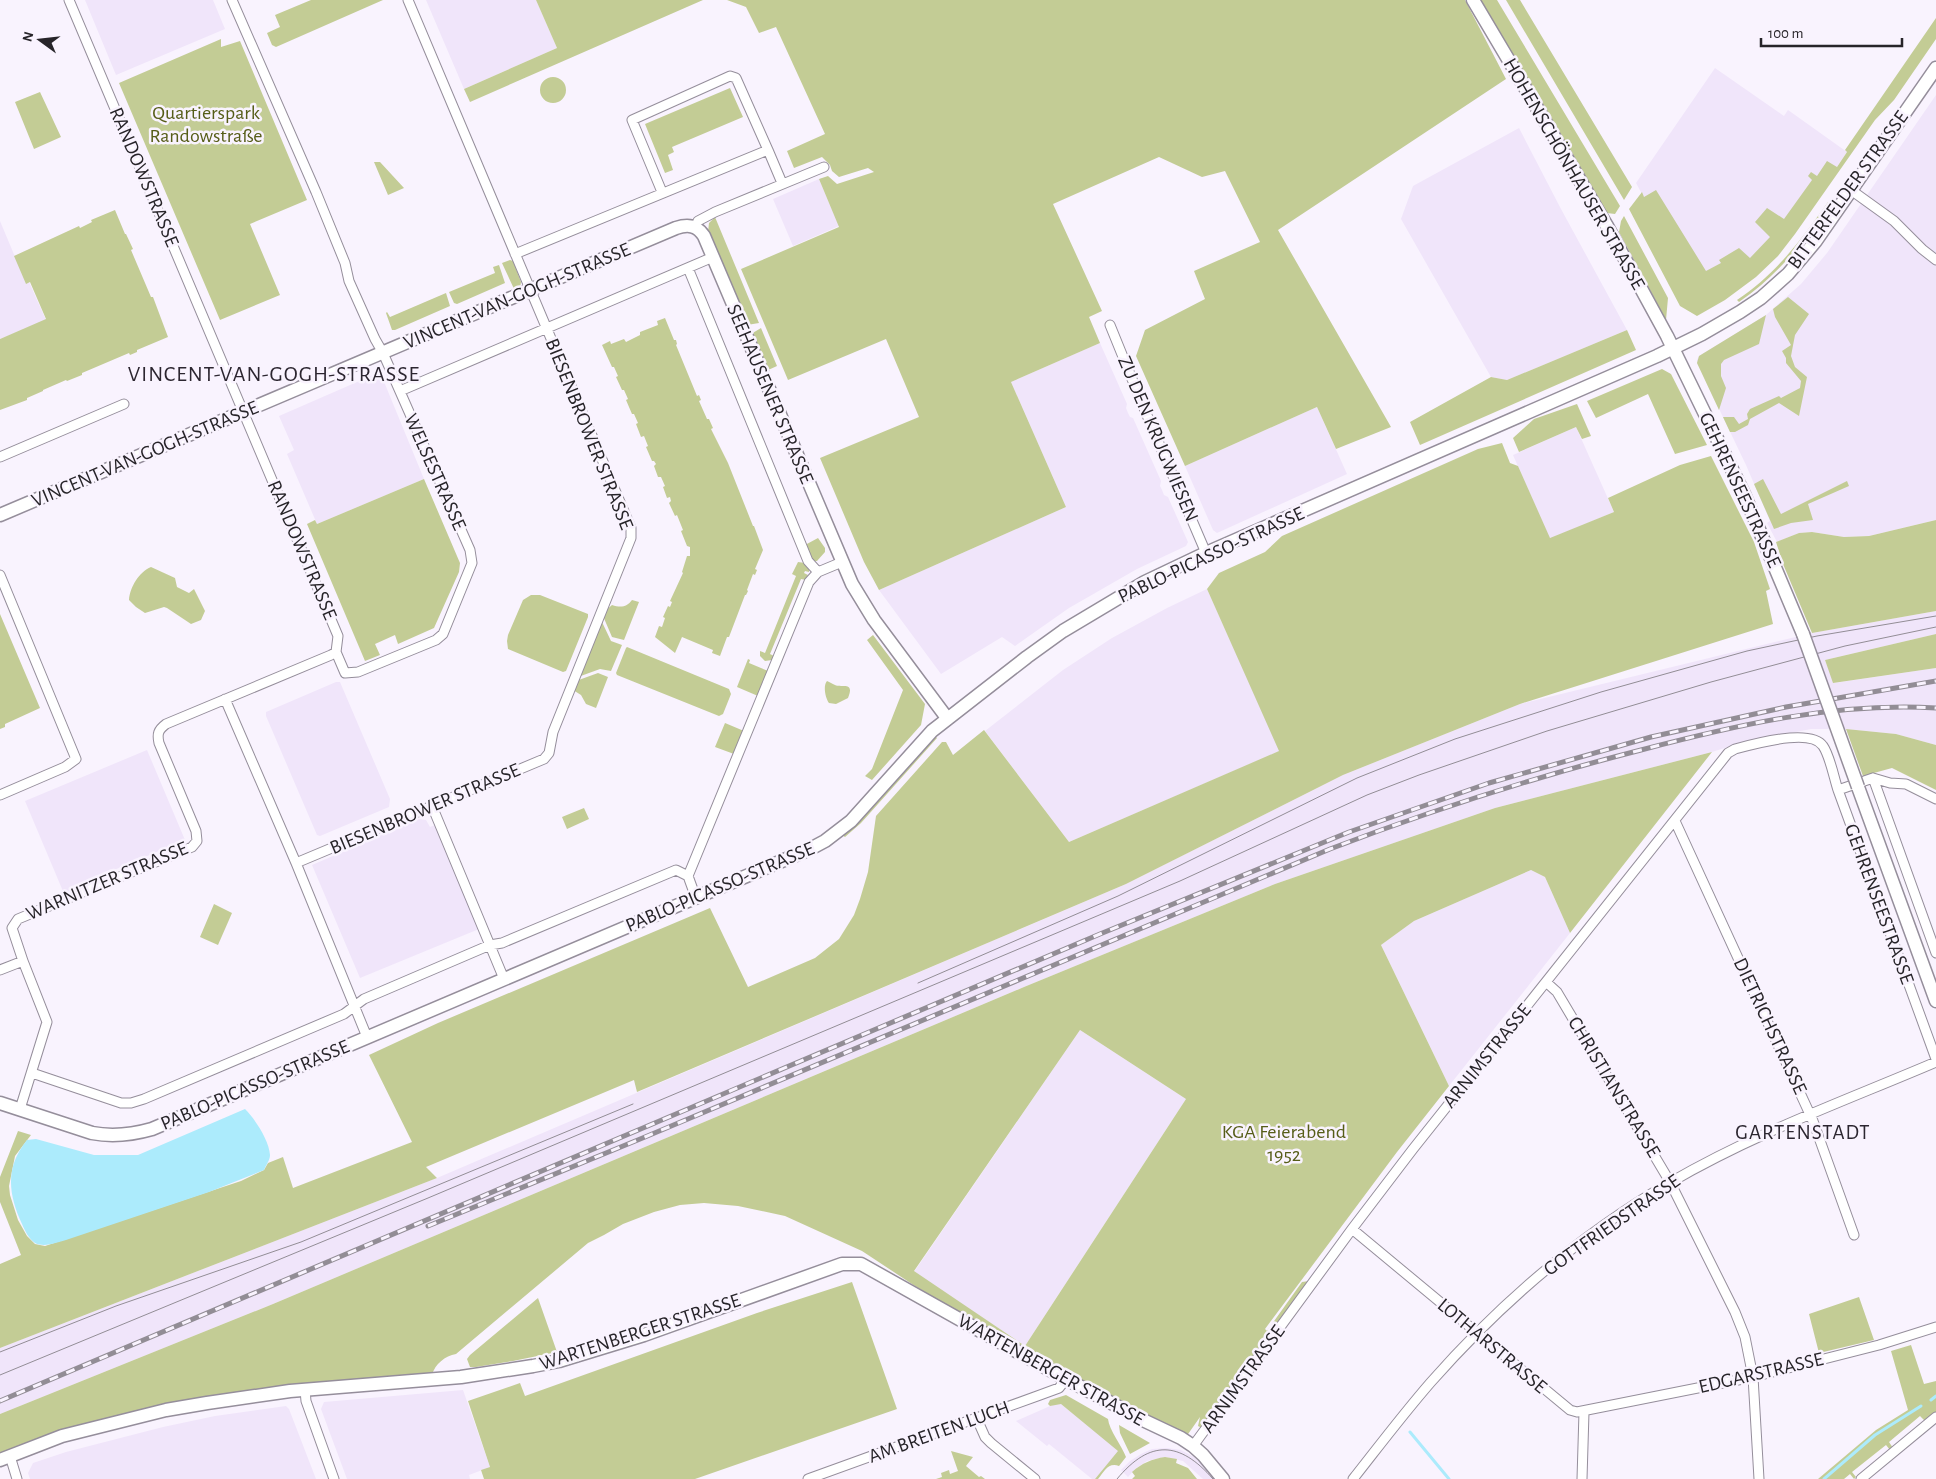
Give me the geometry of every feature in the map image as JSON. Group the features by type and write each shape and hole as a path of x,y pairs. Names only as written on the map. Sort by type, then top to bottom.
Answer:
{"street":[{"name":"RANDOWSTRASSE","path":"68,0 338,636 336,652"},
{"name":"WELSESTRASSE","path":"232,0 313,185 345,263 349,281 470,550 472,562 444,634 436,640 358,672 345,673 336,652"},
{"name":"BIESENBROWER STRASSE","path":"296,863 544,759 549,753 553,732 631,538 631,528 408,0"},
{"name":"HOHENSCHÖNHAUSER STRASSE","path":"1473,0 1615,239 1673,348"},
{"name":"BITTERFELDER STRASSE","path":"1673,348 1740,312 1780,282 1815,242 1936,68"},
{"path":"662,192 632,120 730,76 736,78 782,183"},
{"name":"VINCENT-VAN-GOGH-STRASSE","path":"515,254 768,150"},
{"path":"696,227 698,222 715,212 824,166"},
{"path":"1851,190 1894,221 1936,260"},
{"name":"VINCENT-VAN-GOGH-STRASSE","path":"0,515 676,228 686,225 696,227"},
{"name":"SEEHAUSENER STRASSE","path":"696,227 704,236 842,562 862,603 947,718"},
{"name":"VINCENT-VAN-GOGH-STRASSE","path":"400,391 713,257"},
{"name":"SEEHAUSENER STRASSE","path":"688,268 808,561 818,572"},
{"name":"ZU DEN KRUGWIESEN","path":"1110,325 1206,553"},
{"name":"PABLO-PICASSO-STRASSE","path":"0,1103 92,1133 114,1136 137,1133 160,1126 795,857 832,836 851,821 926,736 947,718 1063,631 1145,582 1206,553 1673,348"},
{"name":"GEHRENSEESTRASSE","path":"1673,348 1744,494 1804,634 1936,1001"},
{"path":"0,457 124,404"},
{"path":"696,898 688,876 809,582 818,572 842,562"},
{"path":"0,575 76,758 65,767 0,795"},
{"path":"336,652 225,699 296,863 367,1037"},
{"name":"WARNITZER STRASSE","path":"20,1109 47,1022 12,928 18,919 192,847 197,841 196,830 157,735 160,728 166,724 225,699"},
{"name":"ARNIMSTRASSE","path":"1193,1446 1413,1149 1728,753 1735,749 1782,739 1802,738 1819,741 1824,747"},
{"name":"GEHRENSEESTRASSE","path":"1824,747 1936,1060"},
{"name":"GEHRENSEESTRASSE","path":"1873,778 1936,953"},
{"path":"1838,790 1873,778 1890,783 1906,784 1936,799"},
{"path":"432,806 504,979"},
{"name":"DIETRICHSTRASSE","path":"1675,821 1810,1115 1854,1235"},
{"name":"PABLO-PICASSO-STRASSE","path":"32,1073 120,1103 131,1103 344,1014 364,999 676,870 688,876"},
{"path":"0,970 23,961"},
{"name":"CHRISTIANSTRASSE","path":"1546,982 1558,992 1670,1182 1735,1312 1745,1337 1753,1377 1759,1479"},
{"name":"GOTTFRIEDSTRASSE","path":"1353,1479 1402,1416 1476,1333 1550,1267 1600,1229 1670,1182 1741,1145 1936,1060"},
{"name":"LOTHARSTRASSE","path":"1352,1229 1570,1410 1584,1412"},
{"name":"WARTENBERGER STRASSE","path":"5,1458 62,1436 166,1410 305,1390 461,1377 559,1360 644,1335 842,1264 851,1263 862,1264 1066,1379 1193,1446 1223,1479"},
{"name":"EDGARSTRASSE","path":"1584,1412 1753,1377 1880,1346 1936,1327"},
{"name":"AM BREITEN LUCH","path":"808,1479 1059,1388 1066,1379"},
{"path":"305,1390 306,1401 334,1479"},
{"path":"1582,1479 1584,1412"},
{"path":"977,1418 985,1437 1035,1479"},
{"path":"1861,1479 1936,1418"},
{"path":"5,1458 17,1479"}],"shaded area":[{"path":"85,0 213,0 225,29 116,75"},
{"path":"426,0 536,0 557,48 464,89"},
{"path":"1715,68 1784,116 1788,110 1847,152 1792,234 1737,279 1704,277 1654,216 1636,183"},
{"path":"1936,95 1936,520 1869,536 1844,537 1812,532 1799,533 1777,542 1767,523 1770,521 1746,465 1697,360 1699,356 1766,315 1801,284 1827,253"},
{"path":"1519,128 1627,330 1507,380 1491,377 1401,219 1413,186"},
{"path":"819,179 839,226 793,246 773,199"},
{"path":"0,221 26,283 29,282 46,320 0,339"},
{"path":"1100,343 1127,404 1128,413 1133,418 1161,481 1160,486 1164,495 1168,497 1188,542 1186,546 1137,569 1069,608 1015,646 1002,637 941,674 879,590 1066,507 1011,382"},
{"path":"380,372 424,479 317,524 287,454 294,450 279,416"},
{"path":"1317,407 1347,474 1217,533 1213,530 1185,466"},
{"path":"1576,427 1614,512 1550,539 1513,455"},
{"path":"1207,589 1280,751 1069,842 985,731 1063,670 1112,638"},
{"path":"1936,611 1936,634 1825,660 1834,683 1936,668 1936,745 1896,734 1846,729 1811,729 1740,743 1712,752 1495,808 1275,884 1024,987 273,1304 0,1414 0,1348 437,1178 1126,884 1343,775 1520,704 1812,633"},
{"path":"336,682 340,682 390,799 389,807 320,836 317,835 266,716 266,712"},
{"path":"147,750 185,840 81,884 82,889 65,896 25,801"},
{"path":"419,819 426,820 430,827 435,825 479,929 360,978 312,865"},
{"path":"1531,870 1545,877 1570,933 1449,1086 1381,945 1414,921"},
{"path":"1080,1030 1186,1099 1025,1346 914,1272"},
{"path":"463,1390 490,1467 469,1475 470,1479 347,1479 321,1409 324,1402"},
{"path":"1057,1403 1061,1404 1119,1451 1095,1479 1092,1479 1049,1444 1047,1446 1016,1421"},
{"path":"286,1406 289,1409 316,1479 30,1479 28,1473 33,1463 66,1452 163,1427 215,1416"},
{"path":"1167,1448 1181,1450 1194,1457 1216,1479 1203,1479 1183,1461 1165,1457 1147,1461 1135,1469 1128,1477 1121,1470 1141,1454 1152,1449"}],"green space":[{"path":"311,0 383,0 276,47 272,45 267,33 280,27 275,15"},
{"path":"536,0 703,0 470,102 464,89 557,48"},
{"path":"727,0 1465,0 1506,79 1278,230 1391,427 1336,449 1317,407 1185,466 1136,356 1145,330 1205,299 1194,271 1260,242 1225,171 1202,177 1159,157 1053,204 1102,311 1089,317 1100,343 1011,382 1066,507 879,590 864,562 820,458 919,417 886,339 788,380 741,269 839,227 819,179 828,176 837,184 874,172 868,168 839,177 822,157 794,168 787,151 825,134 776,27 759,33 746,7"},
{"path":"1479,0 1497,0 1620,206 1615,214 1607,213 1587,184"},
{"path":"1506,0 1520,0 1632,187 1624,200"},
{"path":"1936,18 1936,39 1894,100 1875,120 1778,256 1756,277 1725,300 1697,316 1680,306 1629,209 1642,192 1644,197 1656,190 1706,271 1721,263 1719,260 1739,248 1750,258 1770,237 1755,222 1767,208 1784,219 1812,180 1808,176 1811,172 1817,176 1827,161 1837,167 1847,152 1845,150"},
{"name":"Quartierspark Randowstraße","path":"221,39 221,47 240,41 307,200 250,224 280,295 220,320 119,83"},
{"path":"553,77 562,81 566,90 562,99 553,103 544,99 540,90 544,81"},
{"path":"730,88 743,117 672,147 674,152 668,155 673,170 665,173 645,124"},
{"path":"40,92 61,137 34,149 15,102"},
{"path":"374,162 380,162 404,188 388,195"},
{"path":"1828,202 1831,203 1790,257 1739,302 1737,300 1764,279 1787,255"},
{"path":"115,210 133,249 131,250 151,297 153,297 168,337 137,350 137,352 130,355 129,353 82,373 82,375 43,390 27,398 27,400 0,410 0,339 46,319 30,282 26,284 14,256 79,226 80,228 92,222 91,220"},
{"path":"1624,216 1668,298 1666,320 1619,232"},
{"path":"715,217 759,323 747,325 708,232 709,223"},
{"path":"510,260 513,261 521,282 520,288 515,291 502,263"},
{"path":"499,265 505,283 457,304 454,303 449,292 495,273 493,267"},
{"path":"446,293 450,306 392,330 387,312 390,317"},
{"path":"1788,297 1809,314 1795,335 1791,356 1795,367 1807,377 1799,416 1779,403 1750,419 1748,425 1735,432 1730,432 1723,417 1734,417 1739,424 1748,419 1747,414 1750,409 1779,396 1781,398 1800,388 1801,381 1786,363 1786,358 1782,351 1791,345 1775,317 1773,309"},
{"path":"1766,315 1759,344 1724,360 1721,364 1721,376 1726,388 1719,410 1697,363 1699,356"},
{"path":"665,318 674,340 676,340 676,345 697,396 699,395 701,400 699,401 713,428 711,429 728,463 763,550 755,569 757,570 755,575 753,574 748,591 720,656 712,653 713,650 682,637 675,653 655,637 659,626 662,627 665,618 663,617 672,602 670,601 683,573 687,556 690,556 690,547 687,546 677,515 675,516 669,503 671,501 670,497 667,498 663,487 665,486 661,477 658,477 654,466 656,464 652,461 646,447 648,446 644,436 641,437 636,424 638,423 626,400 628,399 624,390 622,390 614,367 612,367 602,345 610,341 611,344 624,339 626,342 640,335 640,332 658,325 657,321"},
{"path":"761,328 777,366 766,371 751,334"},
{"path":"1627,330 1636,350 1420,445 1410,422 1491,377 1507,380"},
{"path":"1662,369 1671,374 1707,445 1675,454 1648,394 1596,418 1587,401"},
{"path":"1577,404 1591,436 1582,439 1576,427 1519,452 1513,438 1534,419"},
{"path":"1502,443 1510,463 1518,466 1550,538 1614,512 1608,498 1680,465 1711,456 1754,542 1770,589 1766,591 1773,624 1520,704 1343,775 1126,884 637,1092 634,1080 426,1167 437,1178 0,1348 0,1264 21,1255 0,1202 0,1177 18,1131 31,1135 15,1156 9,1186 10,1195 18,1220 27,1236 35,1244 45,1246 241,1181 264,1170 268,1163 283,1157 293,1188 412,1142 369,1055 438,1023 710,908 748,987 815,958 839,939 854,915 868,872 876,816 942,742 946,742 953,755 984,730 1069,842 1279,751 1207,589 1219,573 1265,552 1282,536 1478,449"},
{"path":"424,479 460,563 459,572 434,628 398,644 395,635 375,644 380,655 365,661 307,524 315,520 317,524"},
{"path":"1763,479 1781,514 1847,481 1849,486 1808,504 1813,520 1791,523 1774,529 1754,484"},
{"path":"1936,520 1936,611 1812,633 1783,564 1776,542 1799,533 1812,532 1844,537 1869,536"},
{"path":"818,538 825,548 825,552 817,561 811,561 805,545"},
{"path":"798,562 805,563 809,567 809,572 805,571 804,573 808,575 806,580 801,579 770,654 774,656 772,660 765,661 760,656 760,651 765,653 796,576 792,574"},
{"path":"151,567 175,578 177,587 189,593 194,589 205,611 201,620 191,624 164,607 145,613 129,600 136,580"},
{"path":"531,595 540,595 588,614 566,671 563,672 508,649 508,635 523,600"},
{"path":"632,600 639,602 624,640 612,637 603,616 605,611 612,605 624,606"},
{"path":"0,614 40,708 5,724 5,727 0,729"},
{"path":"602,622 611,641 622,645 611,671 600,669 578,677"},
{"path":"1936,634 1936,668 1833,683 1825,660"},
{"path":"873,635 925,704 921,725 872,780 865,776 872,769 903,690 867,640"},
{"path":"627,647 729,689 731,694 723,714 719,716 617,675 616,673"},
{"path":"748,659 750,660 749,663 768,671 758,696 737,687"},
{"path":"598,673 608,677 596,708 586,704 581,695 573,690 576,681"},
{"path":"827,681 838,686 849,687 850,693 848,698 836,704 829,703 825,692"},
{"path":"725,723 744,731 734,754 715,747"},
{"path":"1846,729 1896,734 1936,745 1936,790 1892,768 1863,776"},
{"path":"935,736 937,738 861,823 845,837 842,835"},
{"name":"KGA Feierabend 1952","path":"1712,752 1570,933 1545,877 1531,870 1414,921 1381,945 1449,1086 1397,1152 1265,1329 1267,1331 1302,1282 1309,1281 1202,1428 1198,1426 1200,1417 1186,1437 1009,1343 915,1286 862,1251 785,1216 738,1206 704,1203 680,1205 654,1212 623,1224 588,1243 456,1354 441,1361 435,1367 432,1375 300,1385 0,1455 0,1414 273,1304 1024,987 1275,884 1495,808","holes":["1080,1030 1186,1099 1025,1346 914,1271"]},
{"path":"584,808 589,819 567,829 562,817"},
{"path":"214,904 232,913 218,945 200,937"},
{"path":"852,1282 897,1409 695,1479 484,1479 481,1470 490,1467 468,1401 520,1383 525,1396 757,1313"},
{"path":"1859,1297 1874,1340 1819,1353 1809,1314"},
{"path":"538,1298 557,1352 470,1367 467,1359 470,1355"},
{"path":"1911,1345 1924,1384 1936,1381 1936,1412 1925,1421 1920,1416 1889,1442 1893,1448 1890,1450 1886,1445 1852,1472 1856,1477 1854,1479 1850,1474 1844,1479 1818,1479 1876,1430 1908,1410 1891,1351"},
{"path":"1066,1395 1108,1419 1126,1457 1119,1466 1112,1465 1107,1468 1098,1479 1095,1479 1118,1451 1061,1404 1050,1406 1048,1404 1050,1400"},
{"path":"1119,1425 1150,1443 1130,1454 1120,1433"},
{"path":"951,1451 973,1457 966,1466 979,1477 981,1476 985,1479 936,1479 942,1477 941,1473 949,1470 950,1474 958,1471"},
{"path":"1165,1457 1177,1459 1176,1463 1188,1468 1197,1479 1132,1479 1135,1476 1132,1472 1140,1466 1151,1460"}],"water":[{"path":"245,1109 261,1130 269,1149 270,1157 264,1170 209,1192 55,1243 43,1245 35,1243 26,1232 17,1213 11,1181 15,1160 27,1140 36,1139 94,1155 138,1155"}],"waterway":[{"path":"1931,1400 1936,1396"},
{"path":"1824,1479 1875,1435 1921,1406"},
{"path":"1410,1432 1449,1479"}],"tram line":[{"path":"918,983 1118,896 1357,778 1455,739 1601,692 1747,651 1817,636 1936,616"},
{"path":"0,1375 428,1198 1180,881 1367,795 1547,731 1711,682 1845,646 1936,627"},
{"path":"0,1352 116,1306 301,1242 633,1104"},
{"path":"1117,1479 1141,1457 1153,1451 1165,1450 1189,1457 1213,1479"}],"railway":[{"path":"0,1401 1100,934 1349,832 1489,783 1651,737 1786,707 1936,681"},
{"path":"428,1226 645,1137 1330,849 1407,821 1562,771 1750,724 1824,712 1899,707 1936,708"}],"district":[{"name":"VINCENT-VAN-GOGH-STRASSE","path":"274,374"},
{"name":"GARTENSTADT","path":"1803,1132"}]}
